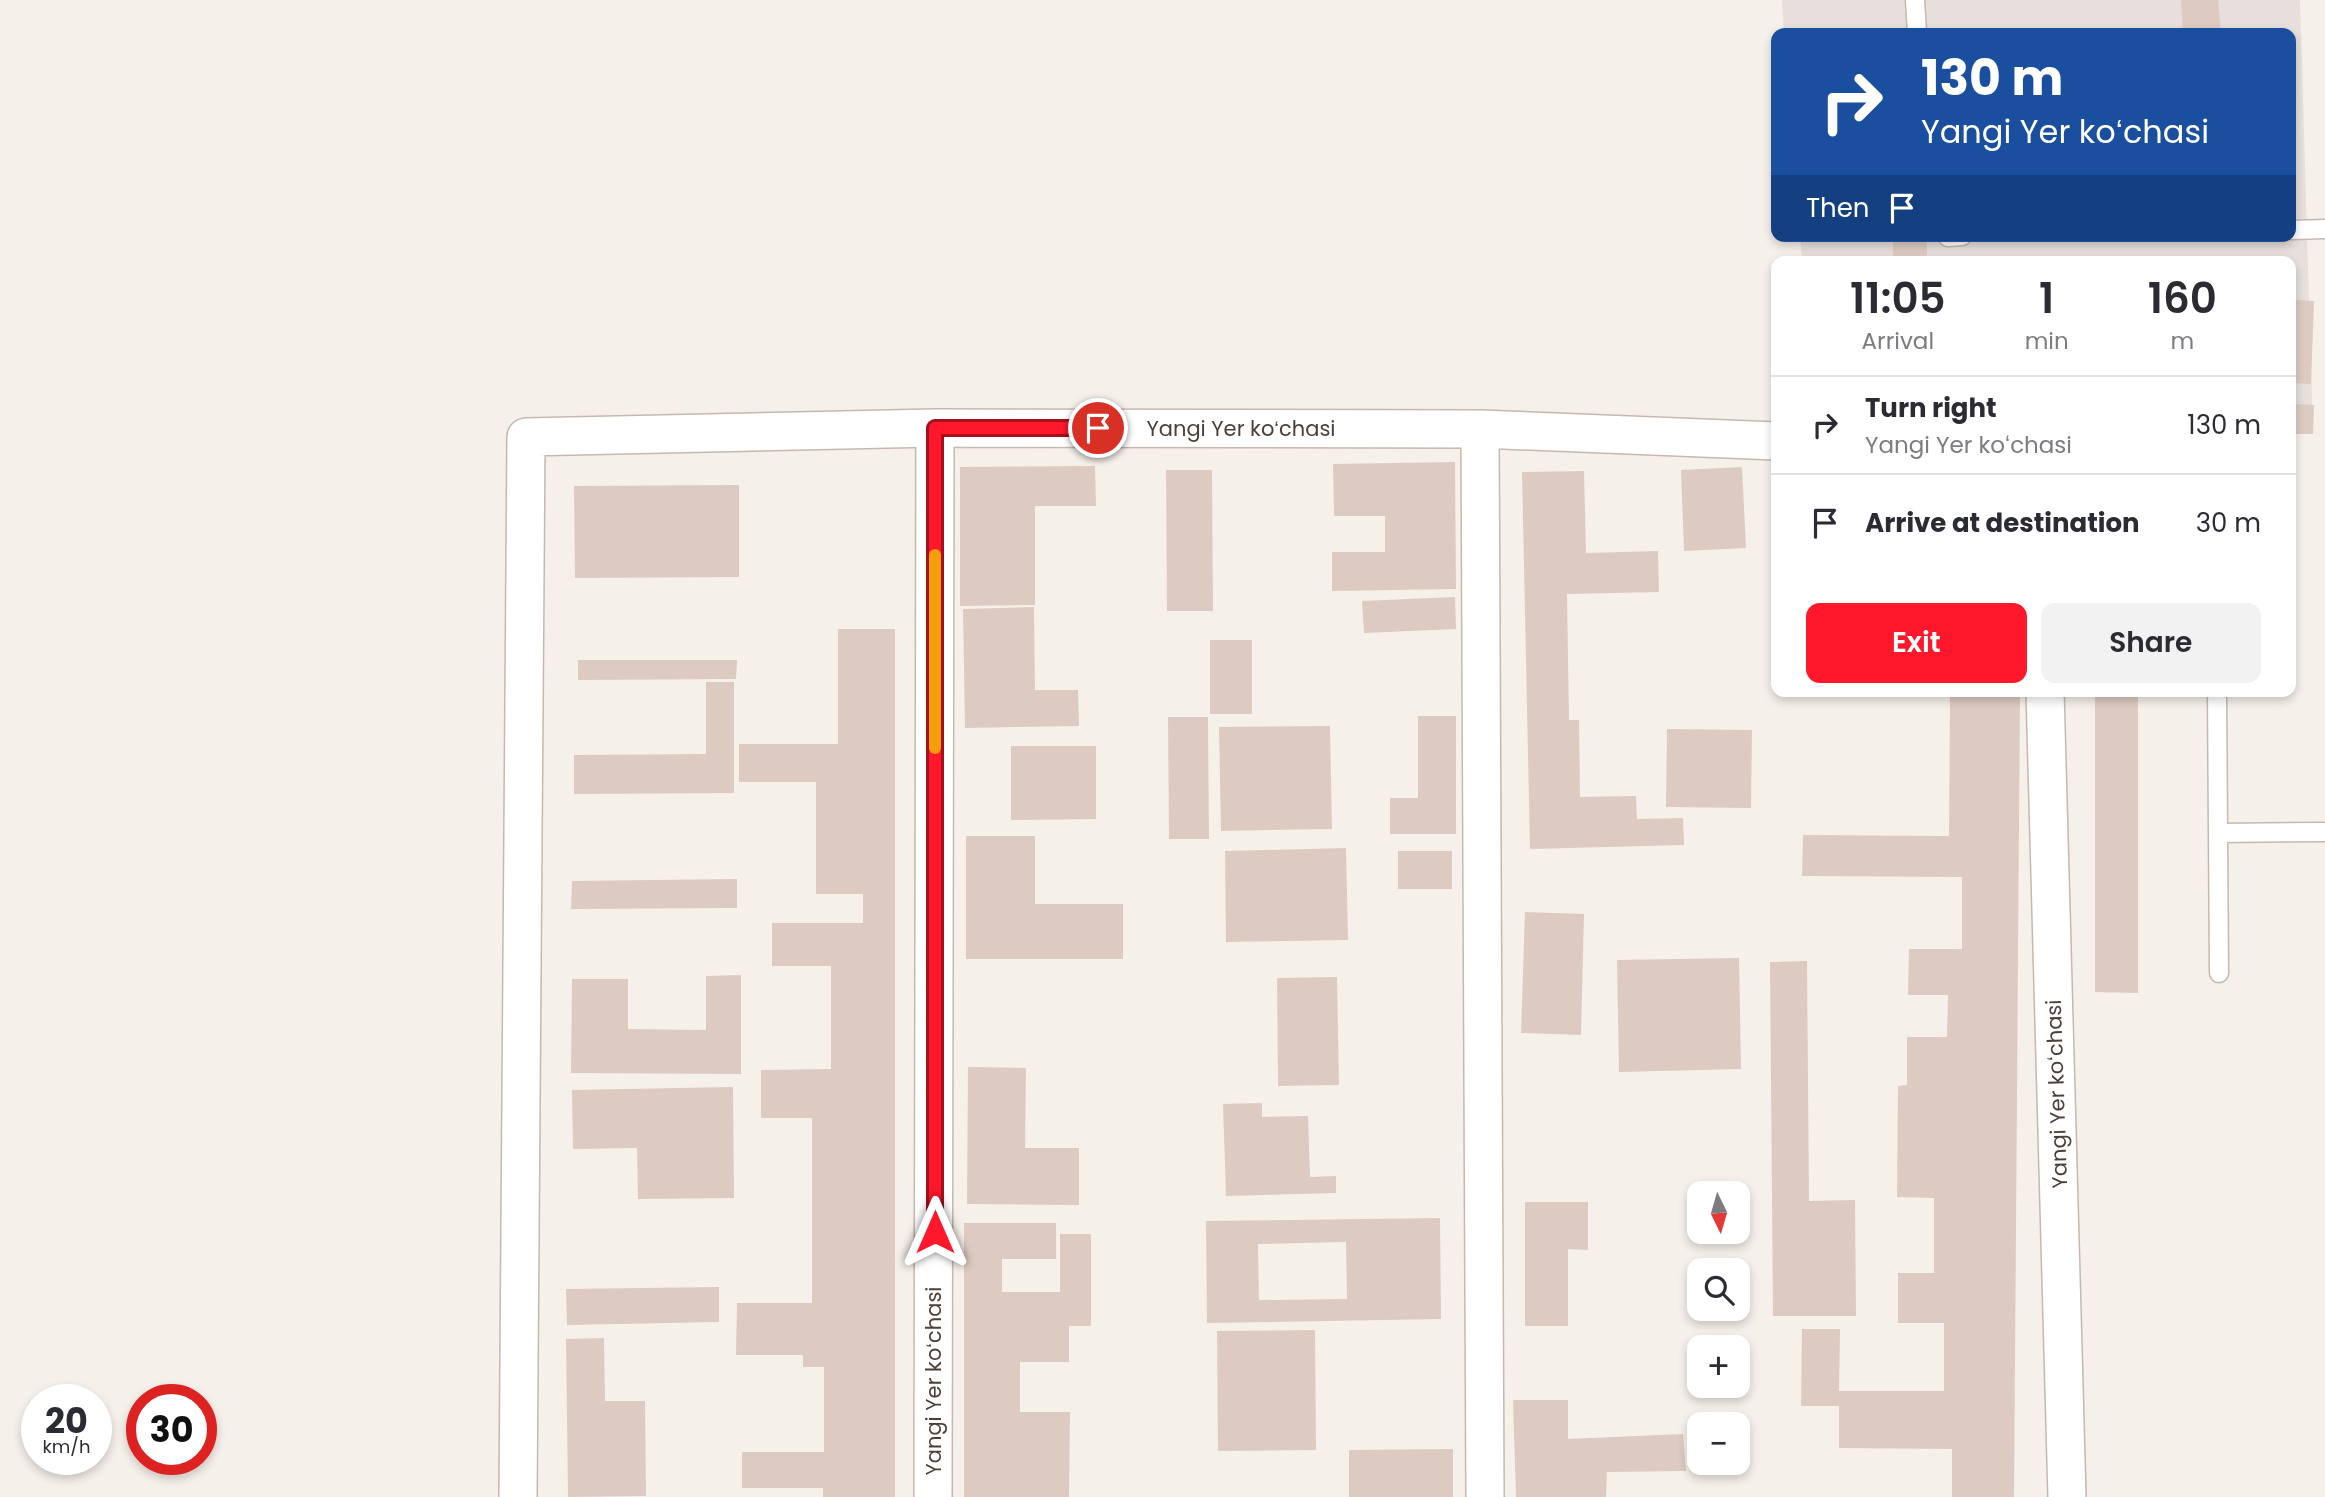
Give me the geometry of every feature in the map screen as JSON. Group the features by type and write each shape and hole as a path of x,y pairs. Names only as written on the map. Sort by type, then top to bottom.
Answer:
{"street":[{"name":"Yangi Yer koʻchasi","path":"933,1497 935,428 1480,429 1771,441"},
{"path":"518,1497 526,437 935,428"},
{"path":"1480,429 1485,1497"},
{"name":"Yangi Yer koʻchasi","path":"2045,697 2067,1497"}],"lane":[{"path":"1915,0 1917,28"},
{"path":"2296,230 2325,229"},
{"path":"2217,697 2219,973"},
{"path":"2218,833 2325,832"}],"shaded area":[{"path":"1782,0 2300,0 2313,434 2296,433 2296,256 1802,256 1800,242 2296,242 2296,28 1784,28"}],"building":[{"path":"2181,0 2218,0 2221,28 2183,28"},
{"path":"1893,242 1927,242 1927,256 1893,256"},
{"path":"2296,300 2314,301 2311,384 2296,383"},
{"path":"2296,404 2314,405 2313,434 2296,434"},
{"path":"1455,462 1456,589 1332,591 1332,552 1385,552 1385,516 1334,516 1333,464"},
{"path":"1095,466 1096,506 1035,506 1035,605 960,606 960,467"},
{"path":"1742,467 1746,548 1684,551 1681,470"},
{"path":"1166,470 1212,470 1213,611 1167,611"},
{"path":"1584,471 1586,553 1658,551 1659,592 1567,594 1569,720 1579,720 1580,797 1636,796 1637,819 1683,818 1684,845 1530,849 1522,472"},
{"path":"739,485 739,577 575,578 574,486"},
{"path":"1455,597 1456,629 1364,633 1362,601"},
{"path":"1034,607 1035,690 1078,690 1079,726 965,728 963,609"},
{"path":"838,629 895,629 895,1497 823,1497 823,1488 742,1488 742,1452 824,1452 824,1367 803,1367 803,1355 736,1355 737,1303 812,1303 812,1118 761,1118 761,1070 831,1069 831,966 772,966 772,923 863,923 863,894 816,894 816,782 739,782 739,744 838,744"},
{"path":"1210,640 1252,640 1252,714 1210,714"},
{"path":"578,660 737,660 736,679 578,680"},
{"path":"706,682 734,682 734,793 574,794 574,755 706,754"},
{"path":"1950,697 2020,697 2014,1497 1952,1497 1952,1449 1839,1448 1839,1406 1801,1406 1802,1329 1840,1329 1839,1391 1944,1391 1944,1323 1898,1323 1898,1273 1934,1273 1934,1198 1897,1197 1898,1086 1907,1085 1907,1037 1947,1037 1948,995 1908,995 1909,949 1962,949 1962,877 1802,876 1803,835 1949,836"},
{"path":"2095,697 2138,697 2138,993 2095,992"},
{"path":"1418,716 1456,716 1456,834 1390,834 1390,798 1418,798"},
{"path":"1168,717 1208,717 1209,839 1169,839"},
{"path":"1330,726 1332,829 1221,831 1219,727"},
{"path":"1667,729 1752,730 1751,808 1666,807"},
{"path":"1011,746 1096,746 1096,819 1011,820"},
{"path":"966,836 1035,836 1035,904 1123,904 1123,959 966,959"},
{"path":"1346,848 1348,940 1226,942 1225,851"},
{"path":"1398,851 1452,851 1452,889 1398,889"},
{"path":"737,879 737,908 571,909 572,881"},
{"path":"1525,912 1584,914 1581,1035 1521,1033"},
{"path":"1739,958 1741,1069 1619,1072 1617,960"},
{"path":"1807,961 1809,1201 1855,1200 1856,1316 1773,1316 1770,962"},
{"path":"741,975 741,1074 571,1073 572,979 628,979 628,1029 706,1030 706,976"},
{"path":"1337,977 1339,1085 1278,1086 1277,978"},
{"path":"968,1067 1026,1068 1025,1148 1079,1148 1079,1205 967,1204"},
{"path":"733,1087 734,1198 638,1199 637,1148 573,1149 572,1090"},
{"path":"1262,1103 1262,1117 1308,1116 1310,1177 1336,1176 1336,1193 1226,1196 1223,1104"},
{"path":"1525,1202 1588,1202 1588,1250 1568,1249 1568,1326 1525,1326"},
{"path":"1440,1218 1441,1319 1207,1323 1206,1221","holes":["1346,1242 1347,1299 1259,1300 1258,1244"]},
{"path":"964,1223 1056,1223 1056,1259 1002,1259 1002,1292 1060,1292 1060,1234 1091,1234 1091,1326 1069,1326 1069,1362 1020,1362 1020,1412 1070,1412 1069,1497 964,1497"},
{"path":"719,1287 719,1322 567,1325 566,1289"},
{"path":"1315,1330 1316,1450 1218,1451 1217,1331"},
{"path":"604,1338 605,1401 645,1401 646,1496 568,1497 566,1339"},
{"path":"1513,1400 1568,1400 1568,1439 1683,1434 1686,1471 1607,1472 1606,1497 1516,1497"},
{"path":"1453,1449 1453,1497 1349,1497 1349,1450"}],"slow traffic":[{"path":"935,555 935,748"}],"route":[{"path":"935,1232 935,428 1098,428"}]}
